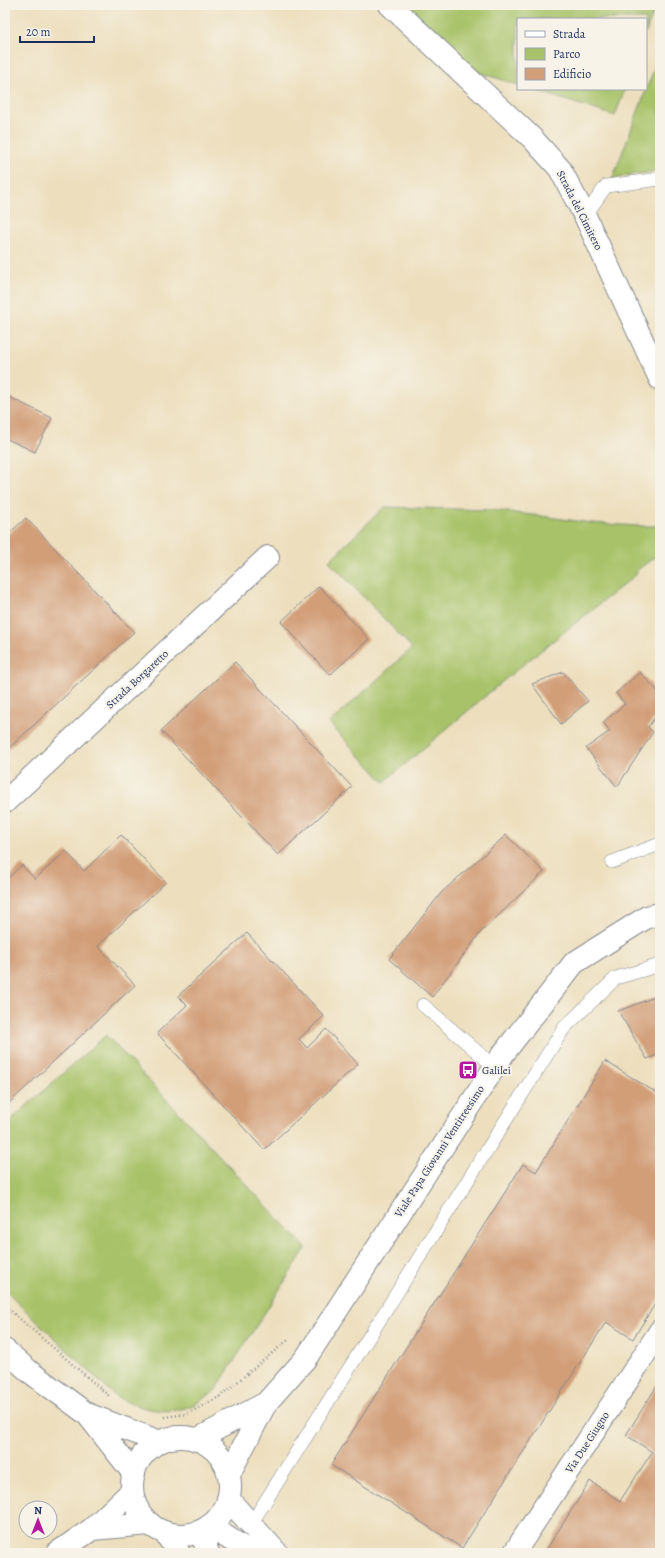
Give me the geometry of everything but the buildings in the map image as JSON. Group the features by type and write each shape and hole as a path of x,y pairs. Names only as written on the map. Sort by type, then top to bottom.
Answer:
{"street":[{"name":"Strada del Cimitero","path":"390,5 532,138 560,169 585,216 660,379"},
{"name":"Strada Borgaretto","path":"5,802 268,557"},
{"name":"Viale Papa Giovanni Ventitreesimo","path":"228,1474 266,1403 306,1358 495,1067 574,963 647,917 660,914"},
{"name":"Via Due Giugno","path":"514,1553 660,1331"},
{"path":"5,1350 30,1372 87,1414 160,1442"},
{"name":"Viale Papa Giovanni Ventitreesimo","path":"196,1440 266,1403"},
{"path":"87,1414 133,1482"},
{"path":"92,1529 158,1528 188,1535 205,1528 221,1515 228,1499 230,1487 228,1474 224,1462 215,1452 196,1440 177,1438 160,1442 144,1454 138,1463 133,1482 134,1502 138,1511 158,1528 179,1553"},
{"path":"57,1553 92,1529 133,1482"},
{"path":"228,1499 278,1553"},
{"path":"205,1528 208,1553"},
{"path":"205,1528 252,1553"}],"lane":[{"path":"585,216 606,186 660,179"},
{"path":"612,862 660,844"},
{"path":"252,1524 564,1028 616,978 660,965"},
{"path":"422,1005 495,1067"}],"path":[{"path":"5,1306 114,1400"},
{"path":"159,1418 187,1414 219,1397 287,1341 291,1334"},
{"path":"219,1397 243,1415"}],"green space":[{"path":"402,5 656,5 647,29 647,18 517,18 517,85 468,69"},
{"path":"660,53 660,171 629,175 612,180 647,90"},
{"path":"534,90 625,90 615,116"},
{"path":"384,507 491,510 591,523 660,526 660,553 636,571 637,574 509,676 384,782 329,723 412,648 329,561"},
{"path":"106,1035 306,1248 215,1391 187,1408 165,1411 154,1410 133,1404 114,1395 5,1291 5,1125"}],"place":[{"name":"Galilei","path":"468,1070"}]}
